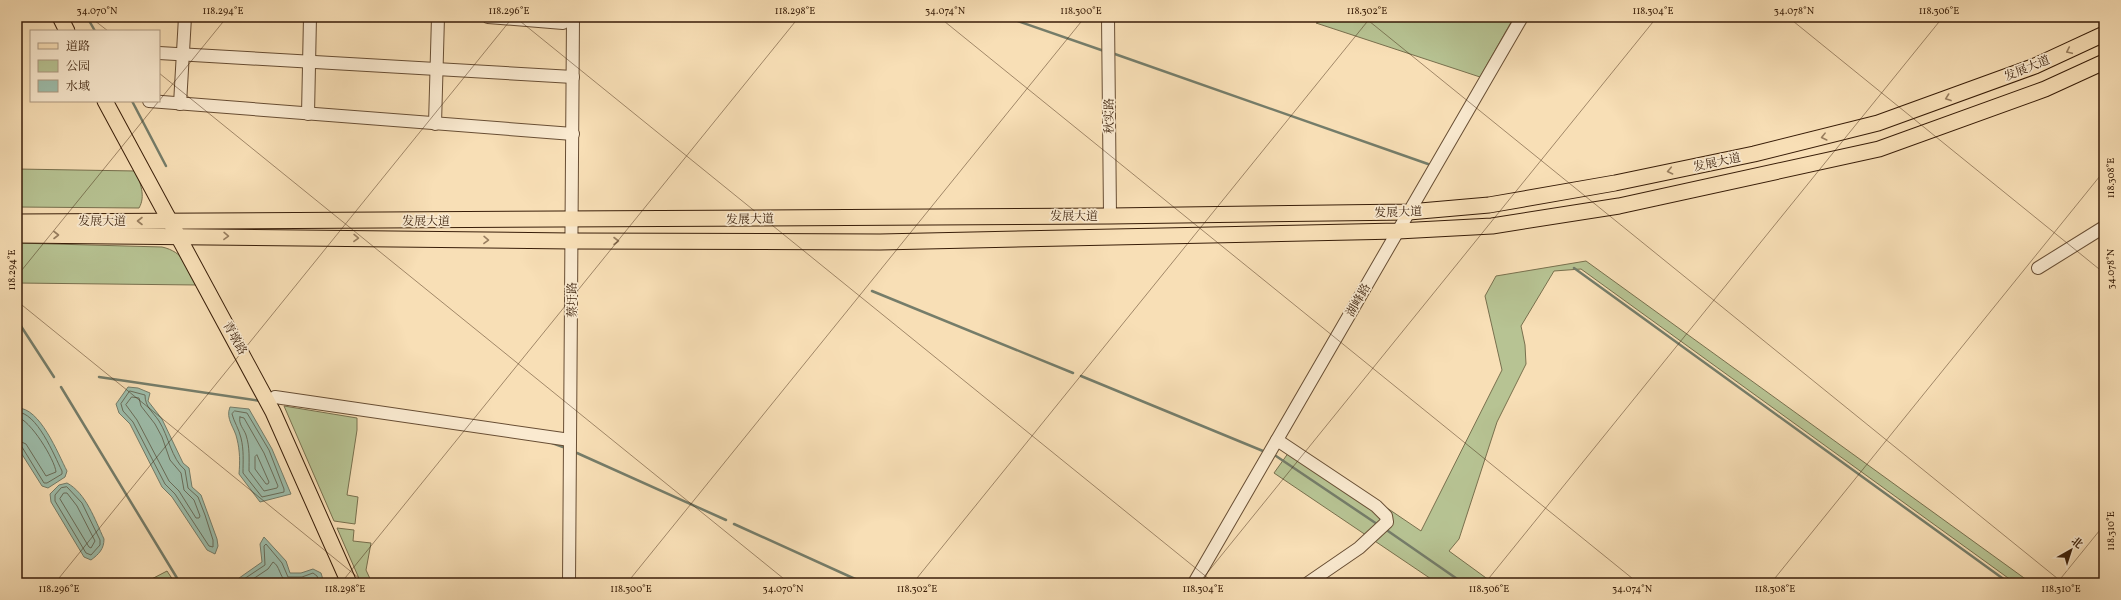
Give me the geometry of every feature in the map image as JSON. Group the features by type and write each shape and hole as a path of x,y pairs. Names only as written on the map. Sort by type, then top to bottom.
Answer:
{"main road":[{"path":"60,17 66,30"},
{"path":"71,17 78,30"},
{"name":"发展大道","path":"17,235 178,228 572,220 1409,212 1489,205 1615,183 1754,154 1878,123 2036,66 2104,34"},
{"name":"发展大道","path":"17,222 572,241 880,242 1398,232 1492,226 1619,206 1879,149 2045,89 2104,62"},
{"name":"青墩路","path":"106,102 275,397 357,583"},
{"name":"青墩路","path":"116,102 178,228 274,412 349,583"}],"street":[{"path":"180,104 184,17"},
{"path":"308,114 310,17"},
{"path":"435,124 438,17"},
{"path":"488,17 568,20"},
{"name":"秋实路","path":"1108,17 1110,216"},
{"name":"湖峰路","path":"1194,583 1522,17"},
{"name":"蔡圩路","path":"568,20 573,77 569,583"},
{"path":"160,53 573,77"},
{"path":"159,102 572,134"},
{"path":"2038,268 2104,227"},
{"path":"275,397 570,440"},
{"path":"1278,440 1376,506 1386,516 1387,522 1359,548 1308,583"}],"green space":[{"path":"1333,17 1514,17 1480,77 1316,23"},
{"path":"17,169 136,171 142,190 141,203 139,208 17,207"},
{"path":"17,243 162,247 175,252 180,256 197,285 17,283"},
{"path":"1586,261 2031,583 2015,583 1581,269 1554,271 1521,326 1525,345 1526,364 1497,422 1459,539 1449,551 1493,583 1437,583 1274,473 1294,445 1421,531 1502,370 1485,296 1496,276"},
{"path":"284,406 357,418 357,430 347,495 358,497 355,524 334,521"},
{"path":"337,528 354,530 353,541 371,543 366,570 372,583 361,583"},
{"path":"167,571 175,583 144,583"}],"water":[{"path":"128,387 138,388 150,393 148,401 162,419 183,463 189,468 192,487 201,495 217,539 218,546 215,554 207,550 172,497 162,487 130,424 119,413 116,404"},
{"path":"230,407 249,409 272,449 291,494 260,502 239,474 239,448 236,435 229,419"},
{"path":"17,408 25,410 33,415 41,423 67,471 65,477 48,488 42,486 18,448"},
{"path":"67,483 74,487 85,500 104,539 103,546 100,551 91,560 84,557 51,502 50,494 59,485"},
{"path":"264,537 286,561 290,573 301,573 313,569 321,573 324,583 232,583 262,562 260,544"}],"waterway":[{"path":"87,17 94,30"},
{"path":"1006,17 1104,51"},
{"path":"1112,53 1428,164"},
{"path":"133,102 166,166"},
{"path":"1574,268 2009,583"},
{"path":"872,291 1073,373"},
{"path":"17,320 54,377"},
{"path":"1081,376 1263,451"},
{"path":"99,377 261,401"},
{"path":"61,387 180,583"},
{"path":"552,443 563,447"},
{"path":"577,453 726,520"},
{"path":"1276,456 1377,524"},
{"path":"734,524 864,583"},
{"path":"1388,531 1463,583"}]}
